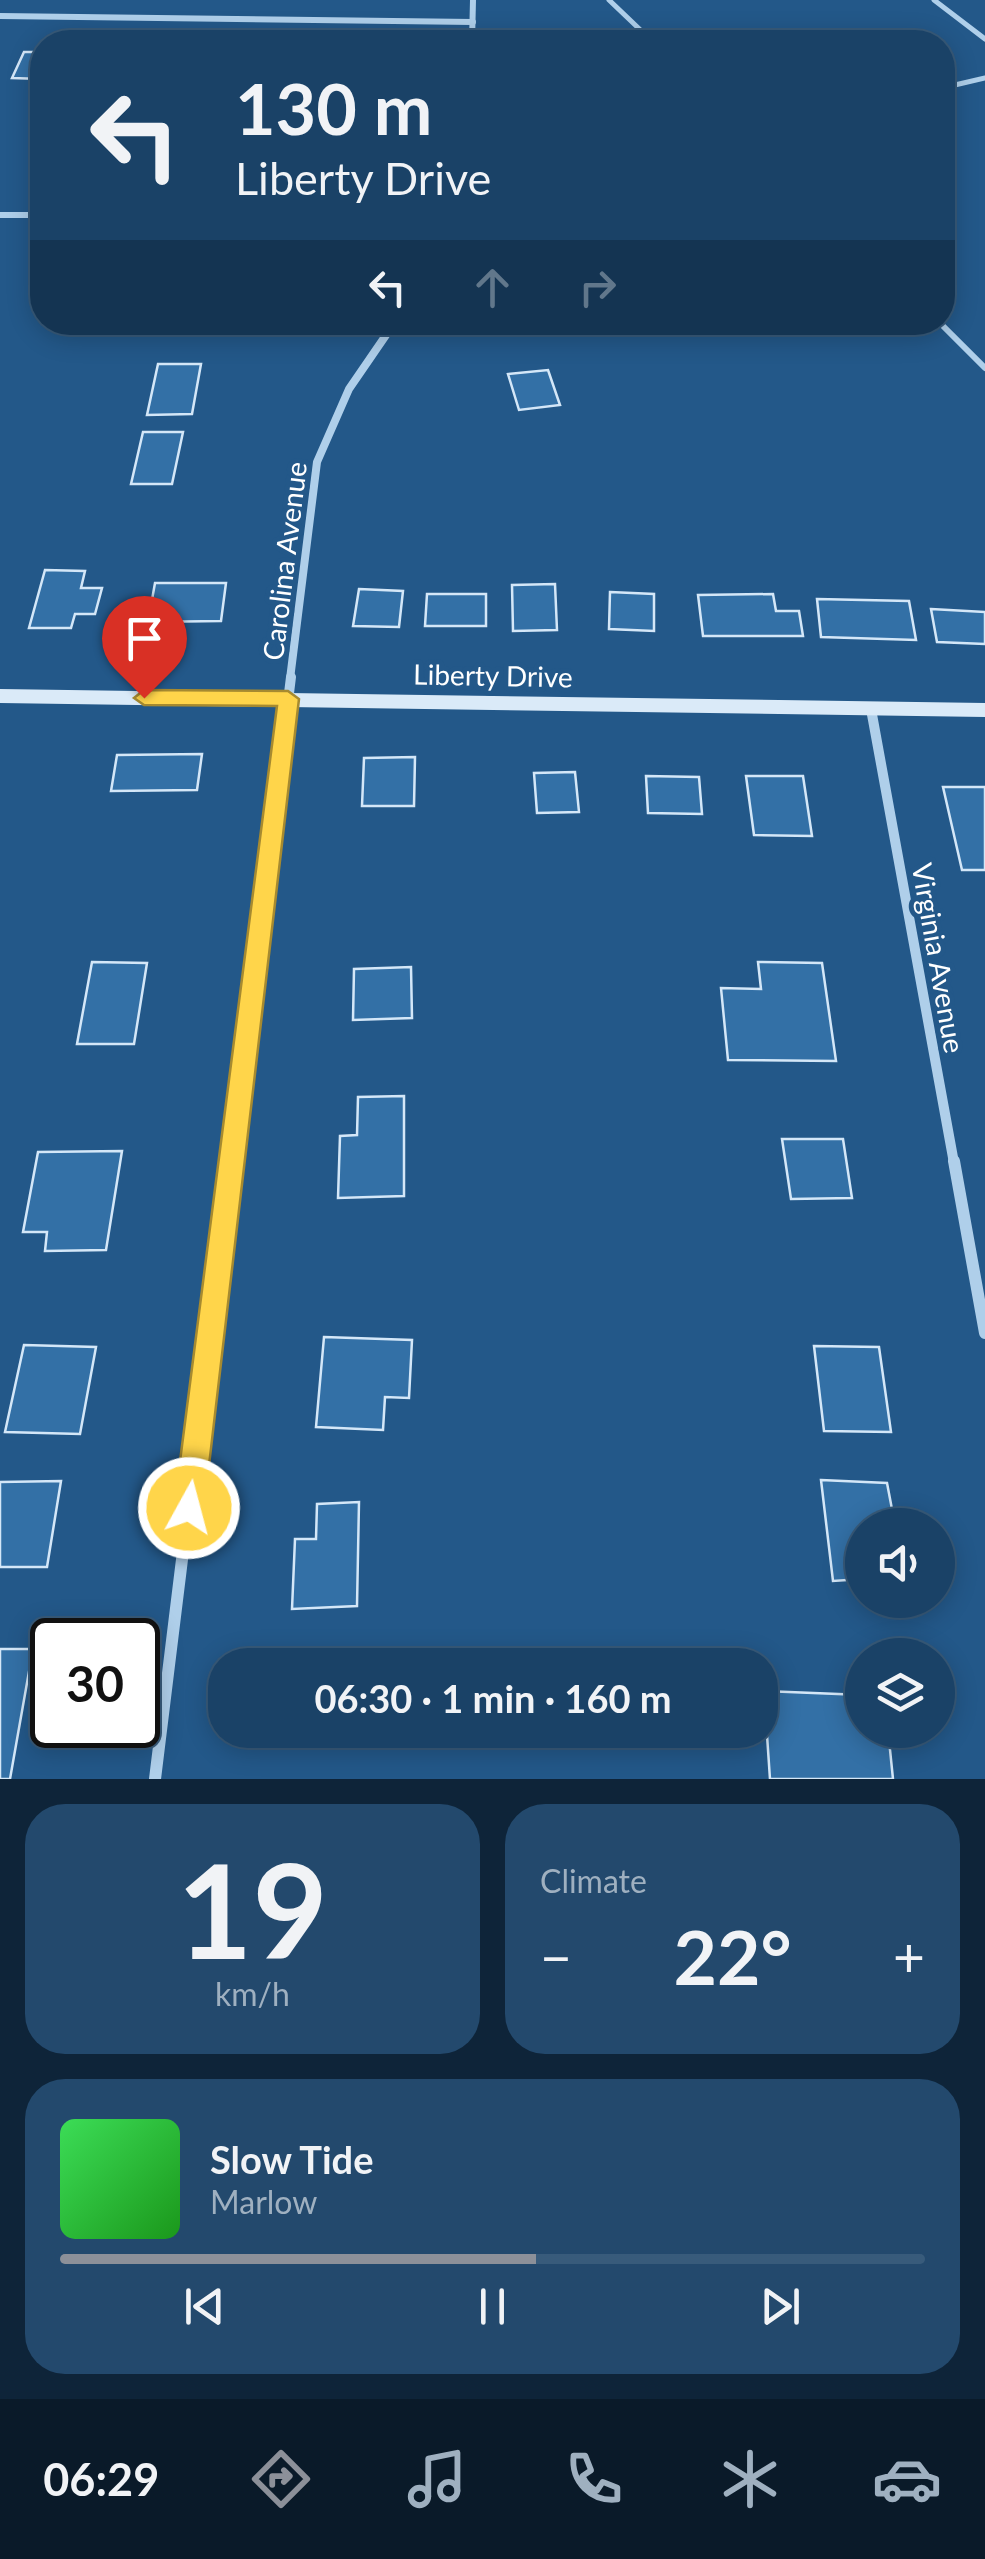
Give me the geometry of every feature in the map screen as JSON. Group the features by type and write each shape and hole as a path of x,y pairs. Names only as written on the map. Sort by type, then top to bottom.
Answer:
{"street":[{"path":"473,0 473,30"},
{"path":"0,16 473,22"},
{"path":"0,215 30,216"},
{"name":"Carolina Avenue","path":"155,1779 318,462 325,436 357,372 385,335"},
{"name":"Liberty Drive","path":"0,696 985,710"},
{"name":"Virginia Avenue","path":"871,709 985,1332"}],"lane":[{"path":"610,0 641,30"},
{"path":"934,0 985,40"},
{"path":"955,85 985,78"},
{"path":"952,335 985,368"}],"building":[{"path":"24,52 30,52 30,79 12,78"},
{"path":"158,364 201,364 192,414 147,415"},
{"path":"548,370 560,405 519,410 508,374"},
{"path":"143,432 183,432 172,484 131,484"},
{"path":"45,570 85,571 81,588 102,588 95,614 75,614 71,628 29,628"},
{"path":"155,583 226,583 221,621 148,622"},
{"path":"555,584 557,630 513,631 512,585"},
{"path":"359,589 403,591 399,627 353,626"},
{"path":"610,592 654,594 654,631 609,629"},
{"path":"427,594 486,594 486,626 425,626"},
{"path":"773,594 776,611 799,611 803,636 703,636 698,595"},
{"path":"817,599 909,601 916,640 821,637"},
{"path":"931,609 985,612 985,644 937,642"},
{"path":"202,754 197,790 111,791 117,755"},
{"path":"415,757 414,806 362,806 364,758"},
{"path":"575,772 579,812 537,813 534,773"},
{"path":"646,776 699,777 702,814 648,813"},
{"path":"746,776 803,776 812,836 754,835"},
{"path":"943,787 985,787 985,870 962,870"},
{"path":"92,962 147,963 134,1044 77,1044"},
{"path":"758,962 822,963 836,1061 728,1060 721,988 761,989"},
{"path":"411,967 412,1018 353,1020 354,969"},
{"path":"404,1096 404,1196 338,1198 340,1136 357,1135 358,1097"},
{"path":"782,1139 843,1139 852,1198 791,1199"},
{"path":"122,1151 106,1250 45,1251 47,1232 23,1232 38,1152"},
{"path":"324,1337 412,1340 409,1398 385,1397 383,1430 316,1427"},
{"path":"24,1345 96,1347 80,1434 5,1432"},
{"path":"814,1346 879,1347 891,1432 824,1431"},
{"path":"821,1480 887,1483 892,1508 845,1508 845,1580 833,1581"},
{"path":"61,1481 47,1567 0,1567 0,1482"},
{"path":"359,1502 357,1606 292,1609 295,1539 316,1539 317,1504"},
{"path":"0,1649 30,1649 10,1779 0,1779"},
{"path":"778,1692 845,1694 845,1748 890,1748 893,1779 770,1779 768,1748 778,1748"}],"route":[{"path":"144,698 288,699 189,1508"}]}
